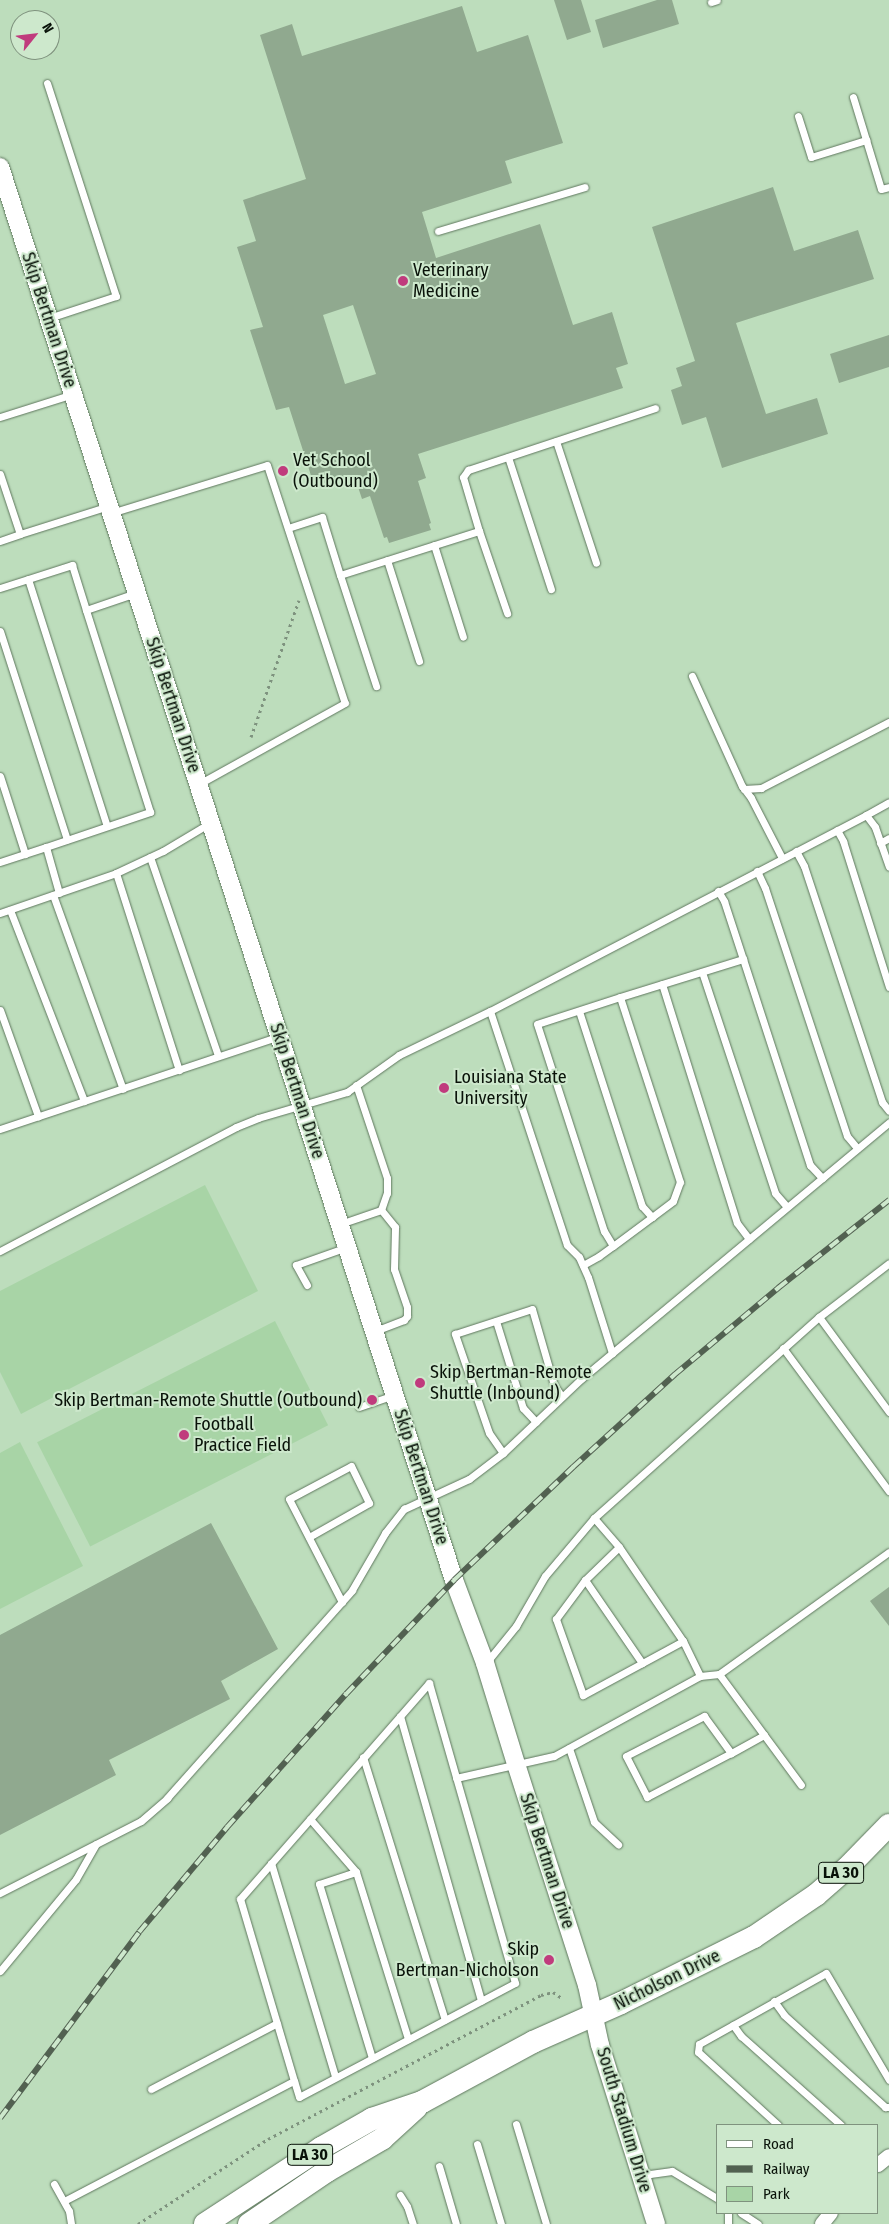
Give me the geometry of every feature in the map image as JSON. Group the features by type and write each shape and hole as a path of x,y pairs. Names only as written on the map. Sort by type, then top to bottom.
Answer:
{"main road":[{"name":"Nicholson Drive","path":"205,2224 321,2148 372,2119 422,2102 533,2042 594,2015 754,1937 788,1916 816,1895 847,1868 889,1825"},
{"name":"Nicholson Drive","path":"248,2224 327,2171 382,2139 422,2102"}],"street":[{"name":"Skip Bertman Drive","path":"0,167 394,1395 454,1580 485,1663 587,1985 594,2015"},
{"name":"South Stadium Drive","path":"594,2015 600,2045 656,2224"},
{"path":"822,2224 830,2214"}],"lane":[{"path":"48,83 116,296 49,318"},
{"path":"853,97 881,190 889,187"},
{"path":"798,116 811,157 866,140"},
{"path":"438,231 585,187"},
{"path":"0,417 73,394"},
{"path":"507,613 463,477 468,470 655,408"},
{"path":"556,441 596,563"},
{"path":"508,457 551,589"},
{"path":"0,541 267,465 345,703 198,785"},
{"path":"0,474 20,534"},
{"path":"288,528 322,517 376,686"},
{"path":"340,575 479,531"},
{"path":"434,545 463,637"},
{"path":"387,560 419,661"},
{"path":"0,588 72,565 150,812 0,862"},
{"path":"28,579 107,826"},
{"path":"86,610 137,593"},
{"path":"0,632 67,840"},
{"path":"692,676 744,790 752,799 782,858"},
{"path":"744,790 761,788 889,722"},
{"path":"0,776 25,854"},
{"path":"0,1252 236,1127 348,1092 356,1084 399,1055 490,1011 889,802"},
{"path":"866,814 875,827 889,867"},
{"path":"0,913 116,874 211,823"},
{"path":"837,830 843,841 889,987"},
{"path":"880,843 889,838"},
{"path":"46,847 56,894 123,1089"},
{"path":"796,850 804,866 882,1102 889,1111"},
{"path":"150,857 218,1056"},
{"path":"757,871 765,888 847,1136 857,1148"},
{"path":"116,874 179,1070"},
{"path":"718,891 724,902 810,1164 822,1178"},
{"path":"10,910 84,1101"},
{"path":"613,1246 604,1231 537,1024 742,959"},
{"path":"702,972 775,1193 787,1206"},
{"path":"662,984 737,1224 749,1239"},
{"path":"583,1266 673,1201 680,1182 620,997"},
{"path":"0,1010 38,1116"},
{"path":"490,1011 568,1245 579,1257 583,1266 612,1353"},
{"path":"579,1011 642,1206 652,1217"},
{"path":"0,1129 279,1036"},
{"path":"356,1084 387,1178 387,1192 381,1210"},
{"path":"0,1893 142,1821 167,1798 342,1602 352,1590 385,1534 404,1509 469,1479 503,1453 612,1353 889,1122"},
{"path":"340,1224 381,1210"},
{"path":"374,1332 404,1320 408,1316 407,1307 394,1269 394,1227 381,1210"},
{"path":"307,1285 296,1264 347,1247"},
{"path":"485,1663 516,1626 545,1576 594,1518 783,1348 819,1317 889,1263"},
{"path":"503,1453 489,1433 455,1334 532,1308 554,1385 562,1397"},
{"path":"819,1317 889,1412"},
{"path":"496,1321 524,1408 536,1422"},
{"path":"783,1348 889,1491"},
{"path":"359,1407 394,1395"},
{"path":"309,1537 369,1503 351,1466 289,1499 342,1602"},
{"path":"594,1518 619,1548 683,1641 700,1676"},
{"path":"619,1548 585,1580 556,1619 583,1695 683,1641"},
{"path":"456,1778 554,1756 700,1676 719,1674 889,1552"},
{"path":"585,1580 642,1663"},
{"path":"719,1674 801,1785"},
{"path":"428,1683 515,1983 299,2097 240,1899 363,1758 428,1683"},
{"path":"400,1716 481,2001"},
{"path":"731,1753 704,1716 626,1756 647,1797 731,1753 764,1735"},
{"path":"569,1748 594,1822 618,1844"},
{"path":"363,1758 445,2020"},
{"path":"310,1819 356,1872 408,2039"},
{"path":"0,1972 76,1879 96,1844"},
{"path":"272,1863 335,2078"},
{"path":"356,1872 319,1884 372,2058"},
{"path":"777,2124 698,2052 699,2044 826,1973 889,2080"},
{"path":"774,2001 784,2015 885,2107 889,2107"},
{"path":"151,2089 277,2023"},
{"path":"733,2025 741,2036 840,2124"},
{"path":"64,2201 294,2081"},
{"path":"516,2124 546,2224"},
{"path":"477,2144 501,2224"},
{"path":"439,2166 456,2224"},
{"path":"643,2178 650,2174 672,2171 716,2198"},
{"path":"54,2184 69,2211 71,2224"},
{"path":"400,2195 407,2206 413,2224"},
{"path":"743,2214 758,2224"}],"path":[{"path":"251,737 299,599"},
{"path":"138,2224 268,2139 540,1996 553,1992 562,1998"}],"shaded area":[{"name":"Louisiana State University","path":"0,0 889,0 889,2224 0,2224"}],"green space":[{"path":"205,1185 258,1291 21,1414 0,1372 0,1291"},
{"name":"Football Practice Field","path":"275,1321 328,1425 90,1546 37,1442"},
{"path":"20,1442 83,1566 0,1609 0,1453"}],"building":[{"path":"554,0 581,0 591,32 567,40"},
{"path":"657,0 672,0 679,24 603,48 595,20"},
{"name":"Veterinary Medicine","path":"462,6 477,52 528,35 563,143 505,161 512,183 422,212 436,258 540,224 573,325 612,312 628,364 616,368 623,388 418,454 426,478 418,481 431,523 429,524 431,530 389,543 387,537 384,538 370,496 362,499 354,475 315,488 289,407 276,410 250,330 263,327 237,247 256,241 243,200 306,179 260,35 292,24 302,56","holes":["353,305 376,374 345,384 323,315"]},
{"path":"773,187 794,251 858,230 874,279 736,323 766,414 817,398 828,434 722,468 706,417 682,425 671,390 682,386 676,368 695,361 652,227"},
{"path":"889,335 889,367 839,383 830,354"},
{"path":"211,1523 278,1649 221,1681 230,1699 109,1760 116,1775 0,1835 0,1635"},
{"path":"889,1587 889,1626 870,1601"}],"railway":[{"path":"0,2118 139,1932 227,1827 346,1694 454,1580 573,1467 674,1375 778,1288 889,1200"}],"place":[{"name":"Veterinary Medicine","path":"403,281"},
{"name":"Vet School (Outbound)","path":"283,471"},
{"name":"Louisiana State University","path":"444,1088"},
{"name":"Skip Bertman-Remote Shuttle (Inbound)","path":"420,1383"},
{"name":"Skip Bertman-Remote Shuttle (Outbound)","path":"372,1400"},
{"name":"Football Practice Field","path":"184,1435"},
{"name":"Skip Bertman-Nicholson","path":"549,1960"}]}
